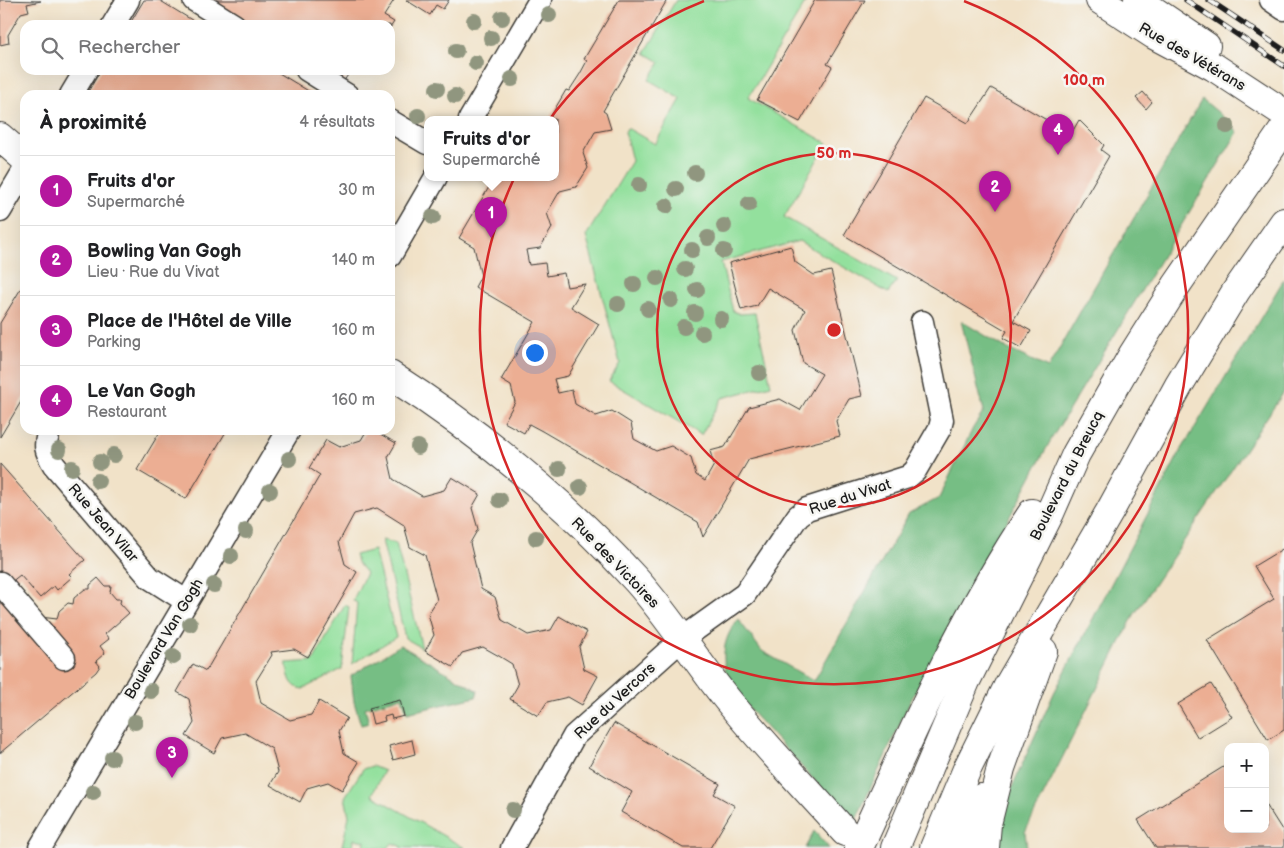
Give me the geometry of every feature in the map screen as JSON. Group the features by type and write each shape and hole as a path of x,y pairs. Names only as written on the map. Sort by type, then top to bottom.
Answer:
{"main road":[{"name":"Rue des Vétérans","path":"1100,0 1154,35 1214,66 1284,114"},
{"name":"Rue des Vétérans","path":"1138,0 1284,99"},
{"name":"Boulevard du Breucq","path":"895,848 966,681 1050,513 1076,454 1133,354 1198,251 1284,129"},
{"path":"0,137 20,155"},
{"path":"934,848 968,768 1004,692 1236,291 1284,222"},
{"name":"Rue des Victoires","path":"395,378 474,432 560,506 635,579 658,605 723,694 852,840"},
{"path":"852,840 936,686 998,564 1031,514 1076,454"},
{"path":"961,848 1017,720 1067,586"},
{"path":"985,848 990,810 1017,720"}],"street":[{"path":"116,20 128,0"},
{"path":"194,0 226,20"},
{"path":"472,116 540,0"},
{"path":"1271,0 1284,9"},
{"path":"74,90 83,75"},
{"path":"315,75 339,90"},
{"path":"395,123 424,141"},
{"path":"0,211 20,177"},
{"path":"395,247 434,181"},
{"name":"Rue du Vivat","path":"682,639 745,594 753,585 792,523 802,512 836,499 899,481 915,470 940,428 942,420 922,322"},
{"name":"Rue Jean Vilar","path":"48,435 45,442 45,451 54,465 150,578 186,601"},
{"name":"Boulevard Van Gogh","path":"40,848 285,435"},
{"path":"0,583 64,658"},
{"name":"Rue du Vercors","path":"512,848 574,736 682,639"}],"green space":[{"path":"676,0 807,0 748,98 827,143 784,217 897,281 888,293 799,241 721,262 733,311 740,314 755,313 771,385 722,398 701,435 609,381 620,363 586,236 632,161 625,132 627,128 655,144 681,99 649,80 660,62 645,53"},
{"path":"1202,99 1238,132 1052,438 909,704 854,824 729,687 724,660 725,644 728,636 738,619 762,651 814,681 909,514 939,498 973,428 984,411 961,321 1008,349 1048,368"},
{"path":"1284,279 1284,392 1134,615 1025,832 1027,848 996,848 1000,814 1054,693 1179,454"},
{"path":"382,540 396,543 422,648 405,638"},
{"path":"374,550 396,637 352,664 357,603 353,600 366,573 357,562 355,555"},
{"path":"345,605 349,607 342,669 303,689 298,688 290,680 286,663 313,661"},
{"path":"400,645 478,691 476,697 407,713 402,697 365,708 369,723 361,725 354,702 351,676"},
{"path":"372,766 384,771 372,795 465,848 401,848 401,846 392,843 388,848 364,848 365,841 354,839 353,847 342,846 349,816 345,797 363,769"},
{"path":"814,831 829,848 805,848"}],"building":[{"path":"0,0 41,1 27,4 29,11 21,13 8,35 9,43 0,45"},
{"path":"144,0 159,0 192,20 132,20"},
{"path":"206,0 394,0 384,16 391,20 239,20"},
{"path":"406,0 449,0 443,9 436,5 430,15"},
{"path":"619,0 667,0 603,111 606,113 611,129 595,132 583,153 588,168 576,187 560,191 547,213 552,228 540,248 526,250 529,265 545,263 547,276 564,273 567,287 585,284 571,307 599,324 568,376 554,379 558,393 572,390 575,404 596,416 612,411 631,423 634,439 656,451 671,446 691,458 696,475 705,481 714,465 710,451 725,447 749,407 780,399 800,410 822,374 803,363 795,330 805,310 768,288 757,306 741,310 729,263 791,246 795,262 814,275 831,271 862,396 849,399 836,421 840,436 749,459 703,537 698,522 542,431 529,424 524,433 504,422 515,402 511,386 501,380 535,322 475,287 481,276 474,247 459,238 493,181 559,181 559,116 551,116 566,90 569,91 580,74 587,61 584,59"},
{"path":"815,0 865,0 827,64 832,67 800,122 757,100"},
{"path":"98,75 282,75 307,90 89,90"},
{"path":"328,75 348,75 342,84"},
{"path":"991,88 1071,134 1079,120 1104,145 1101,150 1109,156 1013,321 1031,331 1021,348 1003,338 1007,331 844,235 924,98 968,123"},
{"path":"1143,92 1152,102 1146,109 1136,98"},
{"path":"20,290 20,403 0,437 0,323"},
{"path":"158,435 224,435 186,499 137,470"},
{"path":"364,435 382,435 396,443 388,457 393,479 422,496 444,490 452,477 480,494 472,508 478,529 470,543 481,589 495,597 502,620 528,635 551,630 559,616 587,632 579,647 584,669 598,676 582,705 568,697 547,702 538,716 510,699 518,685 512,664 499,656 483,647 462,653 453,667 425,651 434,635 428,614 437,600 425,555 410,547 404,525 377,508 354,514 339,542 345,564 357,572 308,657 294,649 271,652 272,655 256,681 261,703 290,720 311,715 319,701 347,718 339,731 344,753 359,762 342,790 328,782 307,788 300,802 270,785 278,772 272,749 245,733 222,738 214,753 186,736 194,723 189,699 177,692 193,664 206,671 320,475 309,468 326,440 339,447 361,440"},
{"path":"0,464 85,560 69,574 72,577 57,590 54,586 40,598 20,575 6,586 32,616 57,619 59,611 68,603 73,604 74,598 85,589 90,589 90,585 98,578 105,586 111,586 110,592 116,599 121,599 120,603 129,613 105,634 109,639 100,646 105,653 96,661 100,666 96,672 0,753"},
{"path":"1284,548 1284,730 1268,740 1207,640 1274,599 1254,566"},
{"path":"1211,684 1232,717 1198,738 1178,704"},
{"path":"400,700 404,716 392,719 391,715 384,717 385,721 373,724 369,708"},
{"path":"614,723 720,784 714,794 735,806 710,848 683,848 621,812 632,792 589,766"},
{"path":"412,740 415,754 393,760 389,746"},
{"path":"1224,766 1224,833 1269,833 1269,809 1284,833 1284,848 1156,848 1138,820"}],"railway":[{"path":"1186,0 1284,66"},
{"path":"1209,0 1284,50"}],"place":[{"name":"Le Van Gogh","path":"1058,155"},
{"name":"Bowling Van Gogh","path":"995,212"},
{"name":"Fruits d'or","path":"491,238"},
{"name":"Place de l'Hôtel de Ville","path":"172,778"}]}
